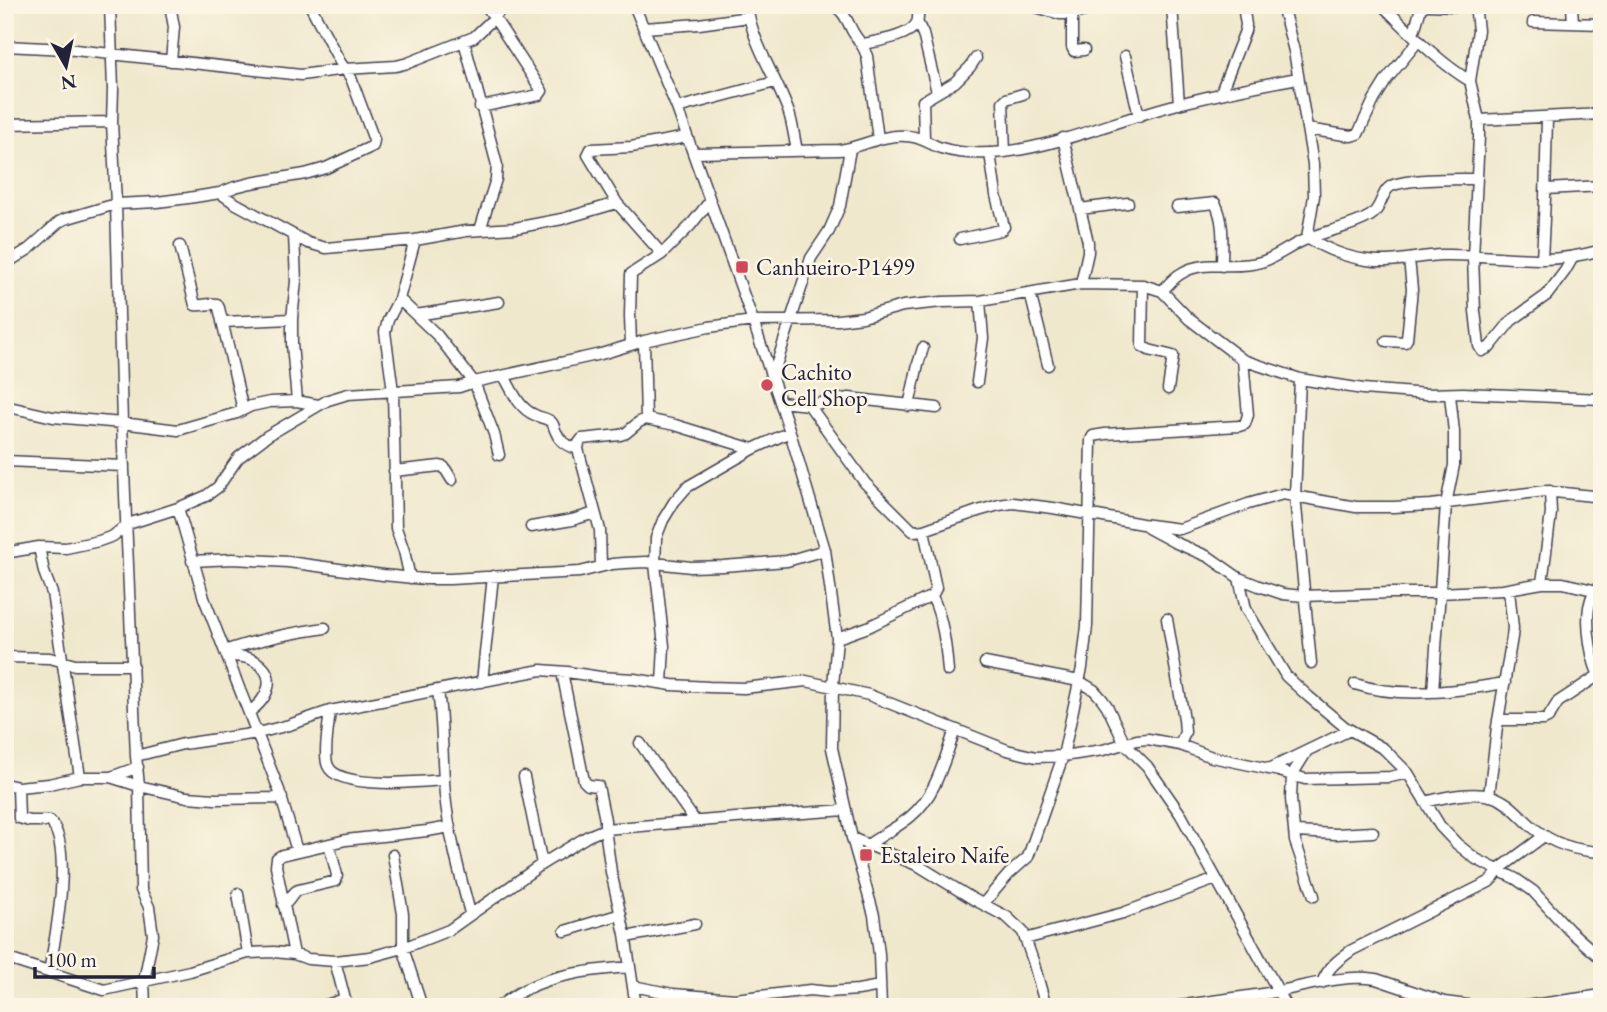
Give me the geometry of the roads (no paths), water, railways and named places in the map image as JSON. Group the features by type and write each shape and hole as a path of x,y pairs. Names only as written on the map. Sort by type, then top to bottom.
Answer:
{"street":[{"path":"110,5 111,122 141,890 149,907 153,935 144,981 145,1007"},
{"path":"170,5 174,27 171,61"},
{"path":"5,264 29,249 59,222 116,204 158,202 281,179 326,168 373,146 374,140 351,78 310,5"},
{"path":"480,107 539,95 542,91 486,5"},
{"path":"5,46 37,46 293,74 317,74 345,69 396,66 464,41 474,37 504,5"},
{"path":"634,5 677,108 753,321 825,550 836,638 832,748 852,838 874,915 881,1007"},
{"path":"747,5 748,17 764,59 789,113 797,150"},
{"path":"833,5 845,16 863,44 878,139"},
{"path":"918,5 917,22 923,34 937,92"},
{"path":"1029,5 1060,14 1112,5"},
{"path":"1172,5 1179,104"},
{"path":"1221,92 1245,31 1243,5"},
{"path":"1282,5 1294,51 1315,181 1307,238"},
{"path":"1382,5 1455,72 1470,81"},
{"path":"1307,130 1351,136 1358,134 1374,100 1416,38 1421,8 1428,5 1455,6"},
{"path":"1475,5 1478,30 1470,81 1479,120 1473,257 1475,311 1482,351 1490,347 1511,321 1547,295 1573,257"},
{"path":"1572,5 1573,23"},
{"path":"1072,14 1072,47 1074,51 1084,50"},
{"path":"644,28 748,17"},
{"path":"863,44 910,31 917,22"},
{"path":"1533,22 1602,24"},
{"path":"464,41 497,165 480,230"},
{"path":"1125,56 1139,116"},
{"path":"924,139 922,101 955,82 976,58"},
{"path":"693,153 850,149 878,139 906,136 924,139 941,148 1005,152 1037,146 1221,92 1298,78"},
{"path":"677,108 775,82"},
{"path":"1005,152 1003,102 1023,93"},
{"path":"1479,120 1602,114"},
{"path":"1542,259 1547,118"},
{"path":"5,124 111,122"},
{"path":"663,254 617,203 588,155 591,149 631,147 687,137"},
{"path":"1063,138 1088,242 1081,284"},
{"path":"772,378 811,258 829,231 840,206 850,149"},
{"path":"960,239 1002,230 1004,227 990,153"},
{"path":"1162,291 1180,274 1196,267 1261,263 1307,238 1362,220 1378,209 1391,187 1449,178 1477,179"},
{"path":"1546,189 1602,186"},
{"path":"220,192 233,202 308,243 326,248 515,228 562,219 617,203"},
{"path":"631,345 631,274 663,254 710,201"},
{"path":"1080,209 1128,203"},
{"path":"1177,207 1215,203 1219,210 1222,266"},
{"path":"294,235 296,281 292,344 297,401"},
{"path":"1307,238 1348,257 1371,261 1442,255 1542,259 1573,257 1602,250"},
{"path":"410,578 397,528 393,391 386,332 388,320 399,299 415,240"},
{"path":"180,246 195,305 217,304 219,307 243,410"},
{"path":"1386,341 1405,342 1407,339 1412,289 1409,259"},
{"path":"5,554 38,547 66,548 99,541 113,536 128,524 206,496 218,487 238,458 267,436 318,405 348,394 459,387 709,327 753,321 838,320 863,317 903,306 980,301 1081,284 1143,285 1162,291 1189,318 1243,360 1300,379 1363,389 1427,394 1602,399"},
{"path":"1143,285 1142,346 1173,356 1168,389"},
{"path":"1030,293 1048,365"},
{"path":"399,299 437,335 474,382 499,455"},
{"path":"977,382 983,338 980,301"},
{"path":"416,315 499,302"},
{"path":"222,322 292,319"},
{"path":"644,341 646,419"},
{"path":"909,406 923,348"},
{"path":"983,904 1028,856 1063,756 1079,681 1087,626 1091,440 1093,436 1245,424 1248,415 1243,360"},
{"path":"504,376 524,409 549,420 560,439 566,445 578,449"},
{"path":"1300,379 1295,496 1311,663"},
{"path":"1433,691 1446,503 1454,465 1450,395"},
{"path":"780,401 809,405 849,398 937,408"},
{"path":"5,406 53,417 122,422 178,430 270,402 297,401 318,405"},
{"path":"809,405 865,483 913,531 1013,503 1180,529 1283,494 1356,507 1394,508 1550,491 1602,497"},
{"path":"601,566 600,530 578,449 582,439 620,435 646,419 676,425 753,449"},
{"path":"662,683 664,646 655,564 656,538 663,520 687,487 753,449 790,432"},
{"path":"5,461 124,466"},
{"path":"394,471 440,466 444,467 452,480"},
{"path":"1542,583 1551,513 1550,491"},
{"path":"178,508 204,598 282,797 297,851"},
{"path":"531,527 594,513"},
{"path":"1142,524 1209,557 1239,578 1283,594 1303,596 1439,593 1509,590 1542,583 1563,583 1598,592 1589,607 1591,650 1600,677 1558,702 1548,718 1498,720"},
{"path":"836,638 868,627 932,596 936,588 924,530"},
{"path":"38,547 52,593 80,777"},
{"path":"192,561 233,559 288,562 410,578 450,579 580,572 625,563 646,562 691,567 787,561 825,550"},
{"path":"482,682 493,576"},
{"path":"1239,578 1247,609 1286,676 1350,730 1384,749 1408,773 1440,826 1457,844 1476,859 1516,879 1533,891 1569,930 1602,959"},
{"path":"1489,796 1513,628 1509,590"},
{"path":"932,596 938,608 948,671"},
{"path":"1167,619 1184,719 1185,732 1180,745"},
{"path":"226,653 247,643 325,628"},
{"path":"226,653 256,661 268,675 267,694 260,704 249,712"},
{"path":"5,657 50,658 75,665 133,665"},
{"path":"985,663 1079,681 1094,690 1102,699 1125,744 1147,766 1181,815 1287,1007"},
{"path":"110,777 137,761 183,744 258,733 330,710 541,670 662,683 744,688 806,681 869,695 1007,750 1036,757 1103,750 1148,739 1306,779 1390,777 1408,773"},
{"path":"562,672 584,781 588,785 598,786 636,1007"},
{"path":"1355,684 1372,690 1392,692 1433,691 1505,683"},
{"path":"438,691 450,827 470,913"},
{"path":"330,710 326,760 332,772 342,777 376,782 444,780"},
{"path":"869,844 910,817 923,803 937,779 955,730"},
{"path":"1269,769 1350,730"},
{"path":"639,743 695,821"},
{"path":"1307,751 1292,775 1291,799 1296,841 1314,896"},
{"path":"5,784 18,787 80,777 110,777 187,797 282,797"},
{"path":"524,777 542,864"},
{"path":"18,787 19,818 50,821 58,835 62,867 59,919 49,972"},
{"path":"1425,802 1468,795 1489,796 1507,804 1544,836 1578,850 1602,852"},
{"path":"5,958 104,989 190,971 248,953 274,952 335,961 370,957 403,948 449,930 542,864 588,836 605,829 846,810"},
{"path":"294,954 276,866 277,858 328,844 450,827"},
{"path":"1295,832 1373,832"},
{"path":"1322,983 1326,972 1334,963 1352,950 1489,882 1498,870 1544,836"},
{"path":"852,838 919,866 1007,917 1023,932 1046,1007"},
{"path":"283,905 288,902 293,892 336,881 337,875 328,844"},
{"path":"393,855 403,914 403,948 422,1007"},
{"path":"1025,939 1123,913 1216,879"},
{"path":"238,894 248,953"},
{"path":"565,931 621,914"},
{"path":"626,937 695,924"},
{"path":"320,1007 346,1003 335,961"},
{"path":"498,1007 526,989 554,978 630,967"},
{"path":"1173,1007 1354,978 1376,979 1444,1002 1482,1007"},
{"path":"633,986 673,994 752,1002 810,990 829,992 880,986"},
{"path":"1519,1007 1602,995"}],"place":[{"name":"Canhueiro-P1499","path":"742,267"},
{"name":"Cachito Cell Shop","path":"767,385"},
{"name":"Estaleiro Naife","path":"866,855"}]}
